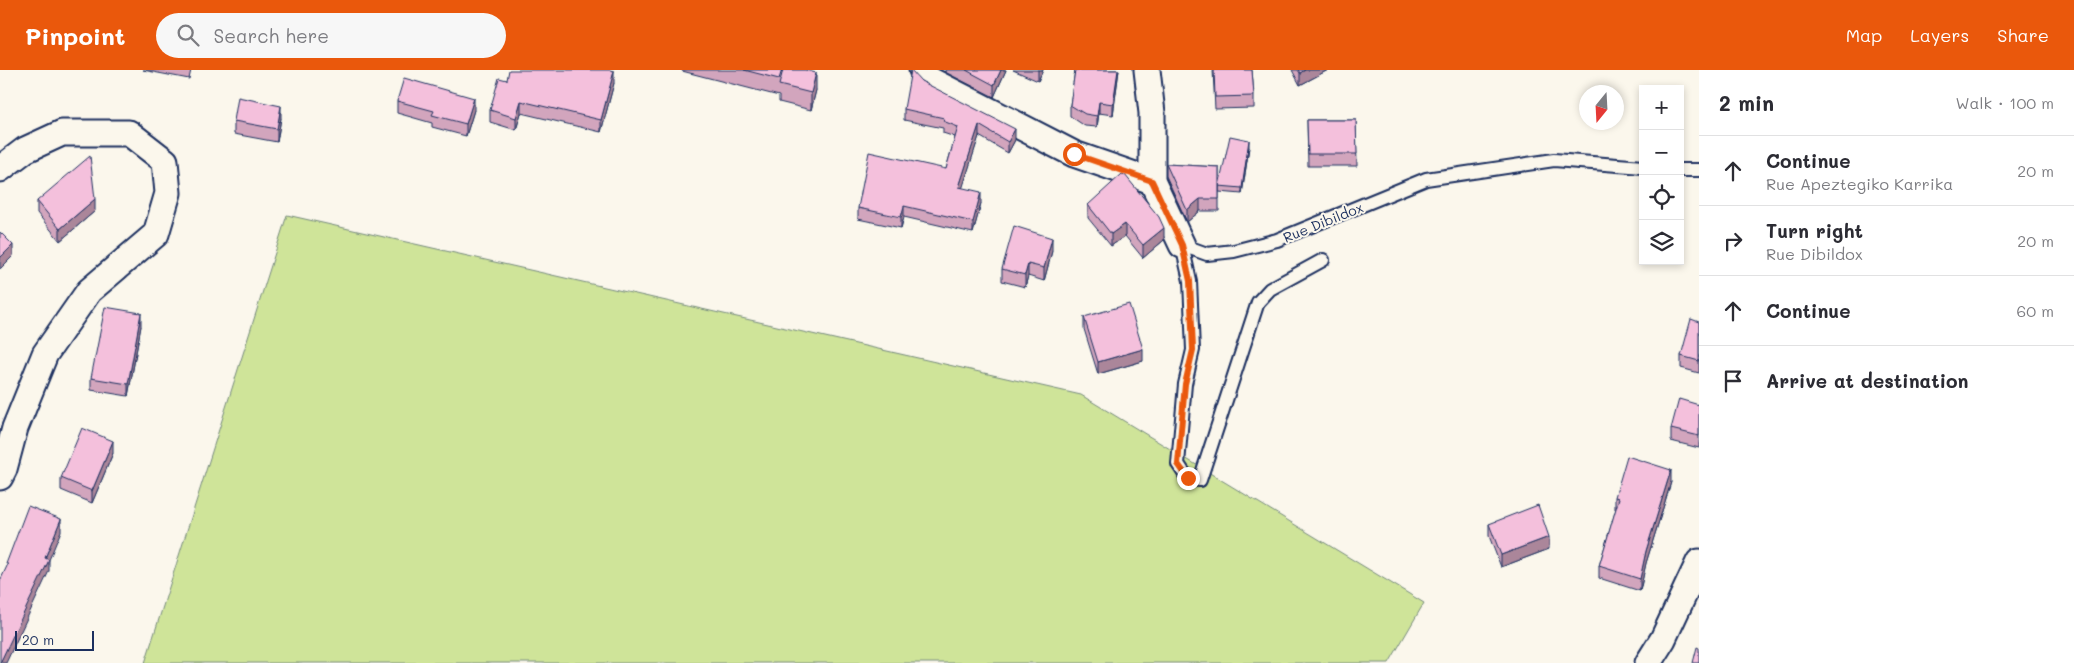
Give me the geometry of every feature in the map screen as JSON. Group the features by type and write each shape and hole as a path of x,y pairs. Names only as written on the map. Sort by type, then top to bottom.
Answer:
{"street":[{"path":"922,70 928,80 1074,154 1152,181"},
{"path":"1147,70 1152,114 1152,181 1182,245"},
{"path":"0,168 25,150 62,133 129,133 165,161 168,193 156,234 89,291 45,354 15,428 0,477"},
{"path":"1648,663 1664,639 1699,562"}],"lane":[{"name":"Rue Dibildox","path":"1182,245 1207,254 1234,251 1278,240 1426,179 1554,160 1639,167"},
{"path":"1684,170 1699,170"},
{"path":"1182,245 1190,281 1193,350 1185,384 1178,464 1188,478 1200,480 1258,302 1270,289 1322,260"}],"green space":[{"path":"287,215 1081,395 1424,603 1389,663 145,663"}],"building":[{"path":"509,70 614,71 601,120 521,101 516,118 490,110 499,78 507,80"},
{"path":"744,70 782,70 779,79"},
{"path":"783,70 805,70 816,73 811,93 779,85"},
{"path":"911,70 921,81 1015,129 1008,142 979,125 959,187 981,192 973,222 904,206 901,217 858,208 869,152 946,169 958,127 943,121 944,118 904,109"},
{"path":"966,70 1001,70 994,85"},
{"path":"1075,70 1118,70 1113,104 1099,102 1097,116 1085,114 1070,105"},
{"path":"1214,70 1252,70 1254,96 1215,97"},
{"path":"404,78 474,98 466,124 432,115 434,111 397,101"},
{"path":"238,97 281,106 277,129 234,121"},
{"path":"1307,120 1356,120 1357,154 1308,154"},
{"path":"1230,136 1249,140 1242,188 1219,186"},
{"path":"90,156 95,199 60,229 37,201"},
{"path":"1166,164 1219,167 1219,199 1200,199 1187,210"},
{"path":"1122,174 1125,175 1159,217 1164,228 1143,245 1125,224 1111,234 1088,205"},
{"path":"1014,226 1052,238 1044,268 1028,264 1025,275 1002,269"},
{"path":"0,232 13,245 0,258"},
{"path":"1129,304 1143,349 1098,362 1084,317"},
{"path":"105,307 141,313 128,384 91,378"},
{"path":"1691,319 1699,322 1699,361 1681,356"},
{"path":"1679,399 1699,405 1699,436 1671,429"},
{"path":"82,428 113,441 92,491 61,478"},
{"path":"1627,456 1671,470 1646,551 1640,579 1599,566 1619,498 1615,497"},
{"path":"1538,505 1549,537 1501,555 1489,524"},
{"path":"28,506 61,519 45,558 49,560 0,663 0,581 8,564 6,564"},
{"path":"1697,647 1699,648 1699,663 1693,663"}],"route":[{"path":"1074,154 1152,181 1182,245 1190,281 1193,350 1185,384 1178,464 1188,478"}]}
